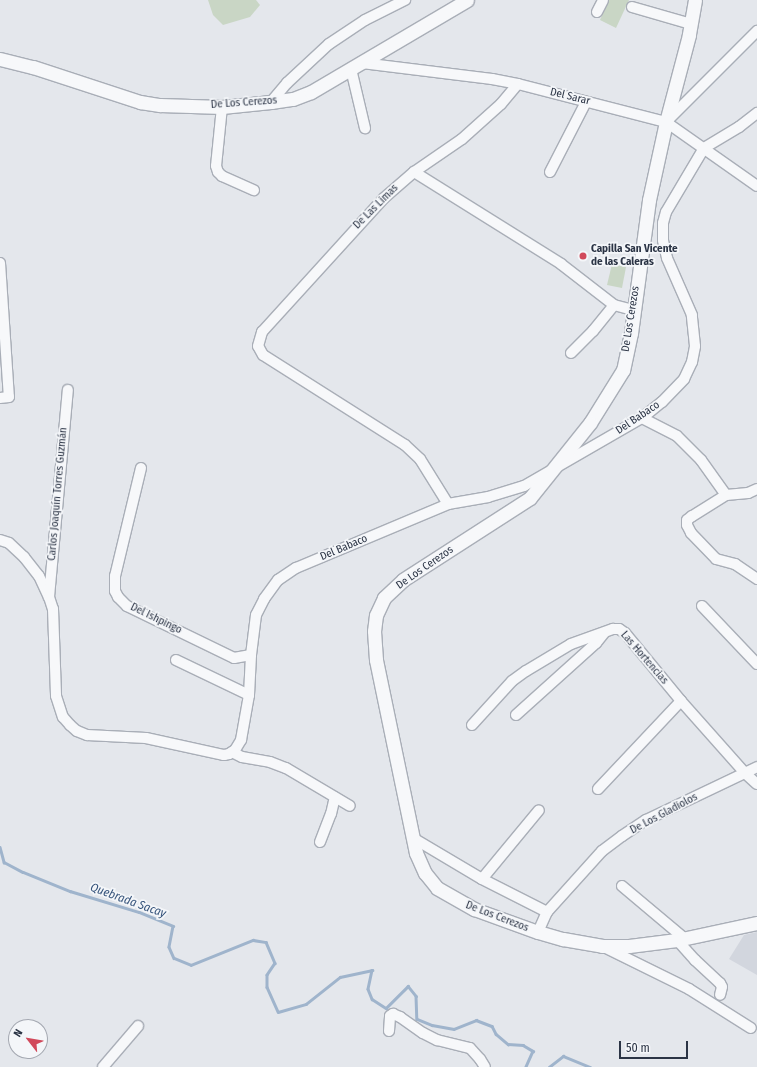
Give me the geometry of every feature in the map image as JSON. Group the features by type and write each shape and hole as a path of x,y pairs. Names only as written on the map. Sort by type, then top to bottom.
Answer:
{"street":[{"path":"270,102 287,83 329,44 365,20 404,0"},
{"name":"De Los Cerezos","path":"0,59 33,67 140,102 160,105 222,107 270,102 293,99 311,92 467,0"},
{"path":"597,12 603,0"},
{"name":"De Los Cerezos","path":"695,0 691,24 648,201 631,333 622,370 590,423 530,498 403,580 384,598 376,615 374,631 376,660 416,853 425,873 437,888 474,909 538,932 563,939 602,946 629,946 681,939 757,923"},
{"path":"632,7 691,24"},
{"path":"666,122 757,31"},
{"path":"356,66 365,128"},
{"name":"Del Sarar","path":"356,66 518,84 666,122 757,186"},
{"name":"De Las Limas","path":"448,504 420,459 405,444 263,355 258,346 262,332 384,198 414,172 462,139 501,104 518,84"},
{"path":"550,172 586,102"},
{"path":"222,107 216,166 218,172 222,176 254,190"},
{"path":"704,148 739,127 757,113"},
{"name":"Del Babaco","path":"232,752 241,740 249,695 251,655 256,615 264,599 278,580 296,568 448,504 524,486 642,418 662,402 684,379 692,362 695,346 692,315 667,258 663,240 663,223 666,212 704,148"},
{"path":"414,172 561,264 614,305 633,310"},
{"path":"0,263 4,398"},
{"path":"571,353 593,332 614,305"},
{"name":"Carlos Joaquín Torres Guzmán","path":"49,597 68,390"},
{"path":"642,418 677,436 701,460 726,495"},
{"name":"Del Ishpingo","path":"141,468 115,576 115,591 118,597 127,606 234,658 251,655"},
{"path":"757,489 748,493 726,495 687,520 687,525 691,533 716,559 735,564 757,579"},
{"path":"0,540 9,543 24,557 39,576 49,597 53,609 57,701 63,717 77,731 87,735 146,738 224,755 232,752 242,757 270,762 286,768 350,806"},
{"path":"702,606 757,664"},
{"name":"Las Hortencias","path":"472,725 512,681 572,644 619,629 625,633 680,701 745,773 757,784"},
{"path":"516,715 596,643 606,632"},
{"path":"176,660 249,695"},
{"path":"598,788 680,701"},
{"name":"De Los Gladiolos","path":"538,932 547,912 602,851 646,820 757,767"},
{"path":"320,842 332,814 335,797"},
{"path":"482,879 539,810"},
{"path":"413,838 482,879 547,912"},
{"path":"622,886 681,939 695,960 720,983 722,987 720,995"},
{"path":"602,946 689,989 752,1028"},
{"path":"389,1031 390,1016 393,1014 437,1040 470,1048 485,1067"},
{"path":"103,1067 138,1026"}],"shaded area":[{"path":"757,932 757,975 729,959 744,935"}],"green space":[{"path":"208,0 256,0 260,5 250,17 223,25 213,15"},
{"path":"609,0 629,0 616,28 600,20"},
{"path":"612,264 626,267 622,288 607,285"}],"waterway":[{"name":"Quebrada Sacay","path":"0,847 4,862 23,872 70,891 139,912 173,926 169,947 174,958 191,965 253,940 266,942 275,963 267,975 267,987 278,1012 306,1004 340,977 372,970 368,989 372,999 386,1008 408,986 416,996 417,1019 432,1025 454,1029 476,1020 492,1026 496,1034 508,1044 523,1045 533,1051 526,1067"},
{"name":"Quebrada Sacay","path":"549,1067 563,1056 590,1067"}],"place":[{"name":"Capilla San Vicente de las Caleras","path":"583,256"}]}
